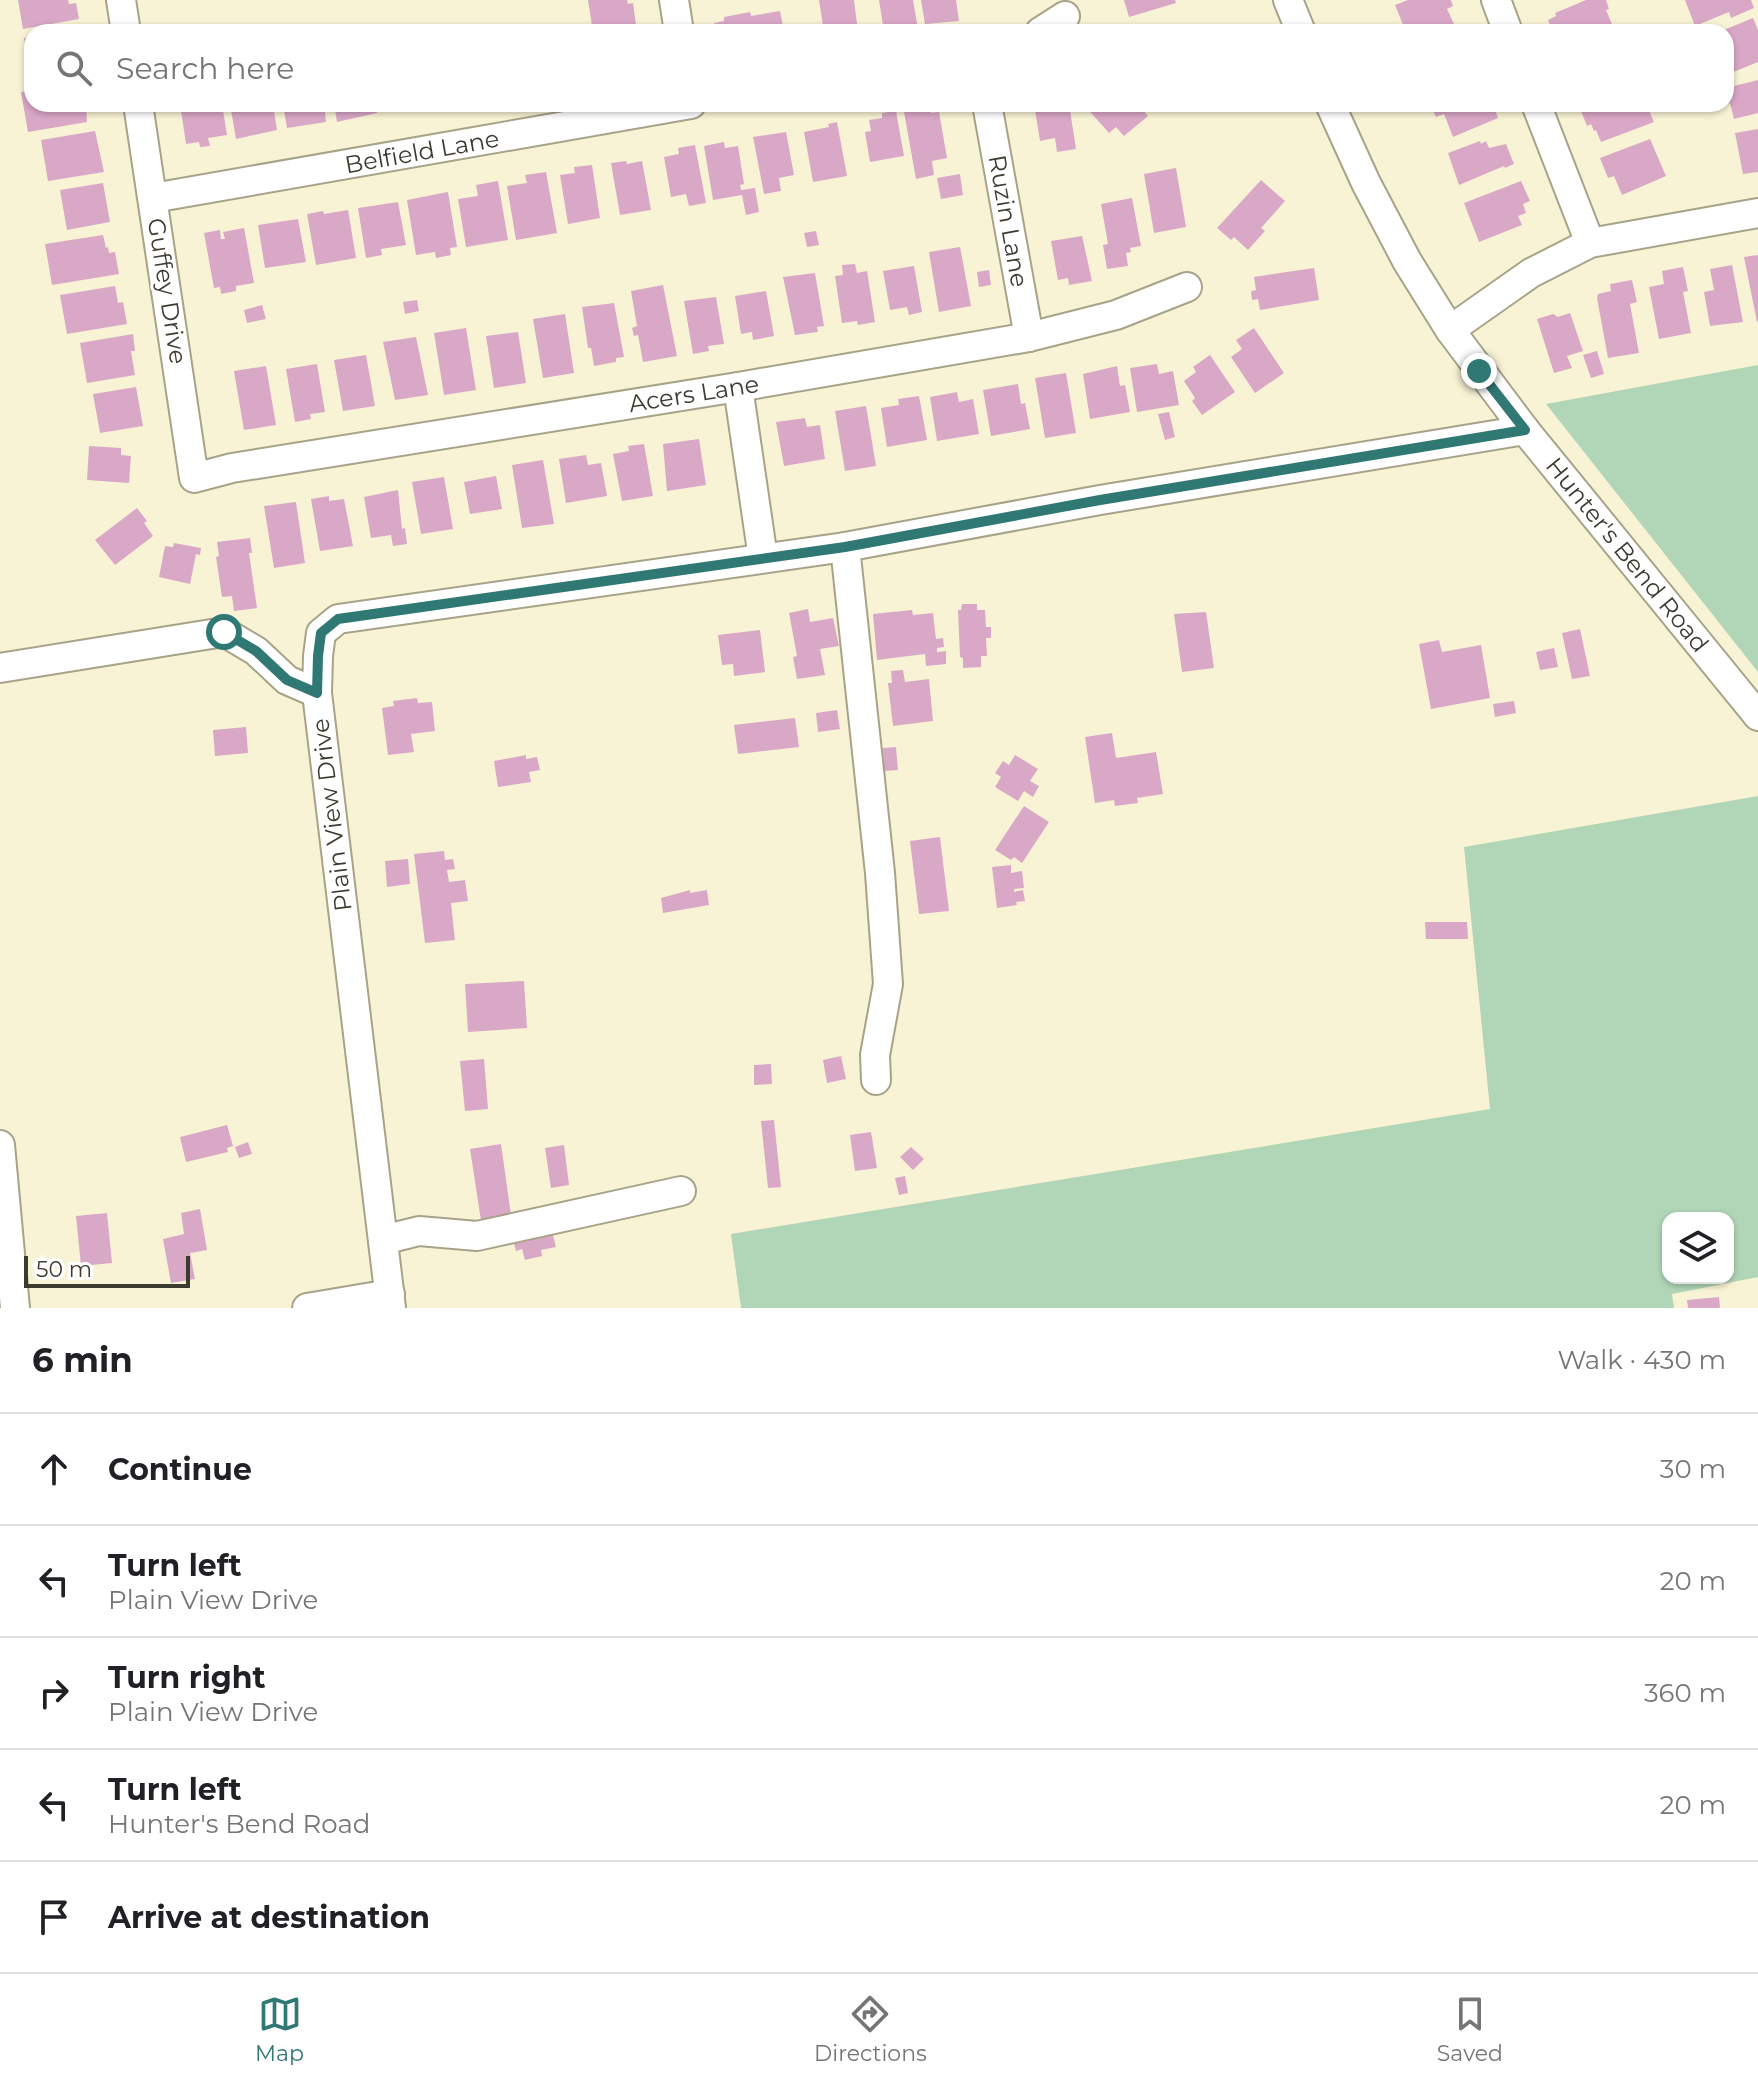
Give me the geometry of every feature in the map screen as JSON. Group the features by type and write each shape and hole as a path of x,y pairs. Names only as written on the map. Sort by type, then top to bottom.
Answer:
{"street":[{"path":"121,0 125,24"},
{"path":"674,0 678,24"},
{"path":"1288,0 1298,24"},
{"path":"1496,0 1505,24"},
{"path":"1052,24 1065,16"},
{"name":"Guffey Drive","path":"139,112 194,478"},
{"name":"Belfield Lane","path":"153,198 645,112"},
{"name":"Ruzin Lane","path":"988,112 1029,337"},
{"name":"Hunter's Bend Road","path":"1334,112 1407,261 1450,330 1525,430 1758,716"},
{"path":"1539,112 1590,243"},
{"path":"1450,330 1531,273 1590,243 1758,213"},
{"name":"Acers Lane","path":"194,478 232,468 1029,337 1116,315 1187,287"},
{"path":"738,387 763,558"},
{"name":"Plain View Drive","path":"390,1301 317,693 321,633 338,619 845,547 1100,500 1525,430"},
{"path":"845,547 880,873 888,984 875,1055 876,1080"},
{"path":"0,668 224,632 256,651 287,680 317,693"},
{"path":"0,1145 15,1308"},
{"path":"383,1240 419,1231 477,1236 681,1191"},
{"path":"307,1308 390,1301"}],"green space":[{"path":"1758,365 1758,672 1546,404"},
{"path":"1758,796 1758,1277 1734,1282 1734,1212 1662,1212 1662,1284 1723,1284 1672,1294 1674,1308 741,1308 731,1234 1490,1109 1464,847"}],"building":[{"path":"18,0 68,0 69,4 76,3 79,19 51,24 24,24 23,29"},
{"path":"588,0 627,0 628,4 633,3 636,24 592,24"},
{"path":"819,0 854,0 857,24 823,24"},
{"path":"879,0 913,0 917,24 883,24"},
{"path":"921,0 956,0 959,21 925,24"},
{"path":"1124,0 1175,0 1176,3 1129,17"},
{"path":"1408,0 1451,0 1453,6 1447,9 1454,24 1403,24 1395,5"},
{"path":"1586,0 1606,0 1609,9 1606,10 1612,24 1550,24 1548,20 1556,16 1555,13"},
{"path":"1685,0 1751,0 1754,8 1731,18 1729,12 1694,24"},
{"path":"780,11 783,24 714,24 724,21 724,17 750,12 751,16"},
{"path":"1753,18 1758,30 1758,62 1734,72 1734,26"},
{"path":"1758,80 1758,113 1734,119 1734,86"},
{"path":"24,112 86,112 87,122 28,132"},
{"path":"181,112 223,112 227,135 208,138 210,146 200,147 199,142 186,144"},
{"path":"231,112 274,112 277,130 236,139"},
{"path":"284,112 325,112 326,122 287,128"},
{"path":"335,112 377,112 377,113 337,122"},
{"path":"896,112 904,156 870,162 865,132 871,131 869,120 882,118 882,113"},
{"path":"904,112 939,112 947,158 932,161 934,175 916,179"},
{"path":"1035,112 1070,112 1076,149 1057,152 1055,138 1040,141"},
{"path":"1090,112 1145,112 1148,116 1124,136 1116,127 1109,133"},
{"path":"1434,112 1496,112 1498,118 1453,137 1444,114 1436,117"},
{"path":"1581,112 1650,112 1654,122 1601,142 1591,124 1587,126"},
{"path":"837,122 847,176 813,182 804,132 829,127 828,124"},
{"path":"1758,129 1758,172 1743,174 1735,133"},
{"path":"95,131 104,172 48,181 41,140"},
{"path":"786,132 794,175 779,178 781,191 764,194 753,137"},
{"path":"1650,139 1666,176 1622,195 1614,176 1608,178 1600,158"},
{"path":"1480,141 1481,144 1486,141 1489,148 1506,144 1514,164 1459,185 1448,153"},
{"path":"724,142 725,148 738,146 744,184 740,185 741,190 755,188 759,212 746,215 742,195 713,200 704,146"},
{"path":"695,145 706,203 689,206 686,194 671,197 664,157 679,154 678,148"},
{"path":"626,161 627,164 642,161 651,210 620,215 611,163"},
{"path":"592,165 600,218 568,224 560,175 575,173 574,167"},
{"path":"1176,168 1186,227 1154,233 1144,174"},
{"path":"546,172 557,233 516,240 507,186 527,183 525,175"},
{"path":"960,174 963,195 941,199 937,178"},
{"path":"1261,180 1285,201 1261,228 1265,231 1248,250 1234,237 1231,240 1217,228"},
{"path":"498,181 508,240 466,247 458,199 478,196 476,185"},
{"path":"1521,181 1530,201 1523,204 1526,213 1518,216 1522,225 1479,242 1464,203"},
{"path":"103,183 110,222 67,230 60,190"},
{"path":"448,192 457,247 450,248 451,255 436,258 435,252 416,255 407,200"},
{"path":"1132,198 1141,246 1130,248 1131,252 1126,253 1128,266 1107,269 1103,245 1108,244 1101,204"},
{"path":"398,202 406,245 381,249 382,255 366,258 358,208"},
{"path":"348,210 356,258 316,265 307,214"},
{"path":"298,219 306,262 265,268 258,225"},
{"path":"244,228 254,283 236,286 236,291 221,294 220,287 214,288 204,233 220,230 221,239 225,239 223,232"},
{"path":"816,231 819,245 807,247 804,233"},
{"path":"103,235 109,253 115,252 119,274 52,285 45,244"},
{"path":"1082,236 1092,281 1069,285 1068,278 1058,280 1051,241"},
{"path":"960,247 971,306 939,312 929,252"},
{"path":"1758,255 1758,321 1757,322 1744,257"},
{"path":"855,264 857,273 867,271 875,322 858,325 857,321 842,323 835,276 843,275 842,265"},
{"path":"1732,265 1743,322 1710,326 1704,292 1714,290 1710,269"},
{"path":"914,266 922,312 909,315 907,307 890,310 883,271"},
{"path":"1683,267 1688,291 1683,292 1691,333 1659,339 1649,287 1664,284 1662,271"},
{"path":"1314,268 1319,300 1260,310 1258,299 1252,300 1251,291 1256,290 1254,277"},
{"path":"989,270 991,285 979,287 977,272"},
{"path":"815,273 824,326 817,327 818,332 795,335 783,277"},
{"path":"1632,280 1637,302 1630,304 1639,353 1608,358 1598,294 1611,291 1610,284"},
{"path":"663,285 677,356 643,362 638,335 634,336 632,328 637,326 631,291"},
{"path":"115,286 118,303 123,302 127,324 67,334 60,295"},
{"path":"766,291 774,336 753,340 752,332 741,334 735,296"},
{"path":"716,297 724,344 708,346 709,351 693,354 684,301"},
{"path":"417,300 419,311 405,314 403,302"},
{"path":"614,303 624,357 616,358 616,362 594,366 582,307"},
{"path":"262,305 266,319 247,323 244,310"},
{"path":"1570,313 1583,351 1567,356 1572,368 1554,373 1537,319"},
{"path":"565,314 574,373 543,378 533,319"},
{"path":"466,328 476,390 444,395 434,333"},
{"path":"1254,328 1284,373 1255,393 1231,357 1242,349 1236,340"},
{"path":"518,332 526,383 494,388 486,336"},
{"path":"133,334 135,351 131,351 135,375 87,383 80,343"},
{"path":"416,337 428,395 395,400 383,342"},
{"path":"1597,351 1604,374 1591,378 1583,355"},
{"path":"366,355 375,406 343,411 334,360"},
{"path":"1210,355 1235,392 1202,415 1184,381 1196,372 1193,367"},
{"path":"317,364 325,412 310,414 311,419 295,422 286,369"},
{"path":"1157,364 1159,374 1173,371 1179,405 1137,412 1130,368"},
{"path":"266,366 276,425 244,430 234,371"},
{"path":"1117,366 1120,386 1125,385 1130,412 1090,419 1083,374"},
{"path":"1066,373 1076,433 1045,438 1035,378"},
{"path":"1018,384 1030,429 991,436 983,390"},
{"path":"136,387 143,426 100,433 93,394"},
{"path":"957,392 959,402 973,399 979,434 937,441 930,397"},
{"path":"919,396 927,440 887,447 881,408 899,405 898,399"},
{"path":"866,406 876,466 845,471 835,411"},
{"path":"1169,412 1175,437 1165,440 1158,414"},
{"path":"805,418 807,427 820,425 825,459 784,466 776,422"},
{"path":"699,439 706,485 667,491 663,444"},
{"path":"644,444 653,496 622,501 613,454 629,451 628,446"},
{"path":"89,446 121,448 121,455 131,456 129,483 87,480"},
{"path":"586,455 588,465 601,463 607,496 566,503 559,459"},
{"path":"543,460 554,524 522,528 512,465"},
{"path":"496,476 502,509 470,514 464,482"},
{"path":"444,477 453,529 421,534 412,482"},
{"path":"398,490 402,529 405,528 407,544 393,546 391,535 371,538 364,497"},
{"path":"329,496 329,501 344,499 353,546 320,551 311,499"},
{"path":"296,502 305,563 274,568 264,506"},
{"path":"137,508 153,536 115,565 95,540"},
{"path":"250,538 252,553 249,553 257,608 234,611 232,596 222,597 217,542"},
{"path":"174,543 201,548 200,555 196,554 190,584 159,577 165,546 173,547"},
{"path":"962,604 977,604 977,610 985,610 986,627 991,627 991,638 986,638 987,656 981,656 981,667 963,668 958,610 961,610"},
{"path":"808,609 810,622 833,618 839,646 820,649 825,675 797,679 793,657 797,656 789,613"},
{"path":"912,610 913,615 933,613 936,639 943,638 944,647 937,648 937,652 946,651 946,664 926,666 925,654 877,660 873,614"},
{"path":"1206,612 1214,668 1182,672 1174,614"},
{"path":"1580,629 1590,676 1572,679 1562,633"},
{"path":"760,630 765,672 734,676 733,664 722,665 718,635"},
{"path":"1439,640 1442,652 1481,645 1490,698 1431,709 1419,644"},
{"path":"1554,648 1558,667 1540,670 1536,652"},
{"path":"903,670 905,682 929,679 933,721 893,726 888,683 892,683 891,671"},
{"path":"417,698 418,703 432,702 435,731 411,734 414,752 388,755 382,708 394,706 393,701"},
{"path":"1514,701 1516,713 1495,717 1493,704"},
{"path":"837,710 840,729 818,732 816,713"},
{"path":"795,718 799,747 738,754 734,725"},
{"path":"246,727 248,753 215,756 213,730"},
{"path":"1112,733 1116,758 1156,752 1163,794 1137,798 1138,803 1115,806 1114,800 1095,803 1085,737"},
{"path":"896,747 898,770 884,771 883,748"},
{"path":"526,755 526,759 537,757 540,770 529,772 531,782 498,787 494,761"},
{"path":"1015,755 1038,769 1030,781 1039,786 1033,797 1024,791 1018,801 995,787 1001,777 995,773 1003,761 1009,765"},
{"path":"1024,806 1049,822 1022,863 995,850"},
{"path":"940,837 949,911 919,914 910,841"},
{"path":"444,851 445,860 453,859 455,869 447,870 449,882 465,880 468,901 451,903 455,940 425,943 414,854"},
{"path":"408,859 410,884 387,887 385,861"},
{"path":"1011,865 1011,873 1022,871 1024,888 1014,889 1014,892 1023,890 1025,901 997,908 992,867"},
{"path":"690,890 690,893 707,890 709,905 663,913 661,898"},
{"path":"1425,922 1467,922 1468,939 1426,939"},
{"path":"524,981 527,1028 468,1032 465,984"},
{"path":"841,1056 846,1079 827,1083 823,1060"},
{"path":"484,1059 488,1109 465,1111 460,1061"},
{"path":"771,1064 772,1084 754,1085 754,1065"},
{"path":"774,1120 781,1187 768,1188 761,1121"},
{"path":"227,1125 233,1146 227,1148 228,1152 186,1162 180,1137"},
{"path":"871,1132 877,1168 855,1171 850,1135"},
{"path":"248,1142 252,1154 239,1158 235,1147"},
{"path":"501,1144 512,1222 482,1227 470,1149"},
{"path":"564,1145 569,1185 551,1188 545,1148"},
{"path":"911,1147 924,1159 913,1170 900,1157"},
{"path":"905,1176 908,1193 899,1195 895,1178"},
{"path":"200,1209 207,1250 190,1253 195,1279 171,1283 163,1239 184,1234 181,1213"},
{"path":"107,1213 112,1263 81,1266 76,1216"},
{"path":"552,1232 556,1247 541,1250 542,1256 525,1260 522,1249 516,1251 513,1240"},
{"path":"1719,1297 1720,1308 1688,1308 1687,1300"}],"route":[{"path":"224,632 256,651 287,680 317,693 321,633 338,619 845,547 1100,500 1525,430 1479,371"}]}
